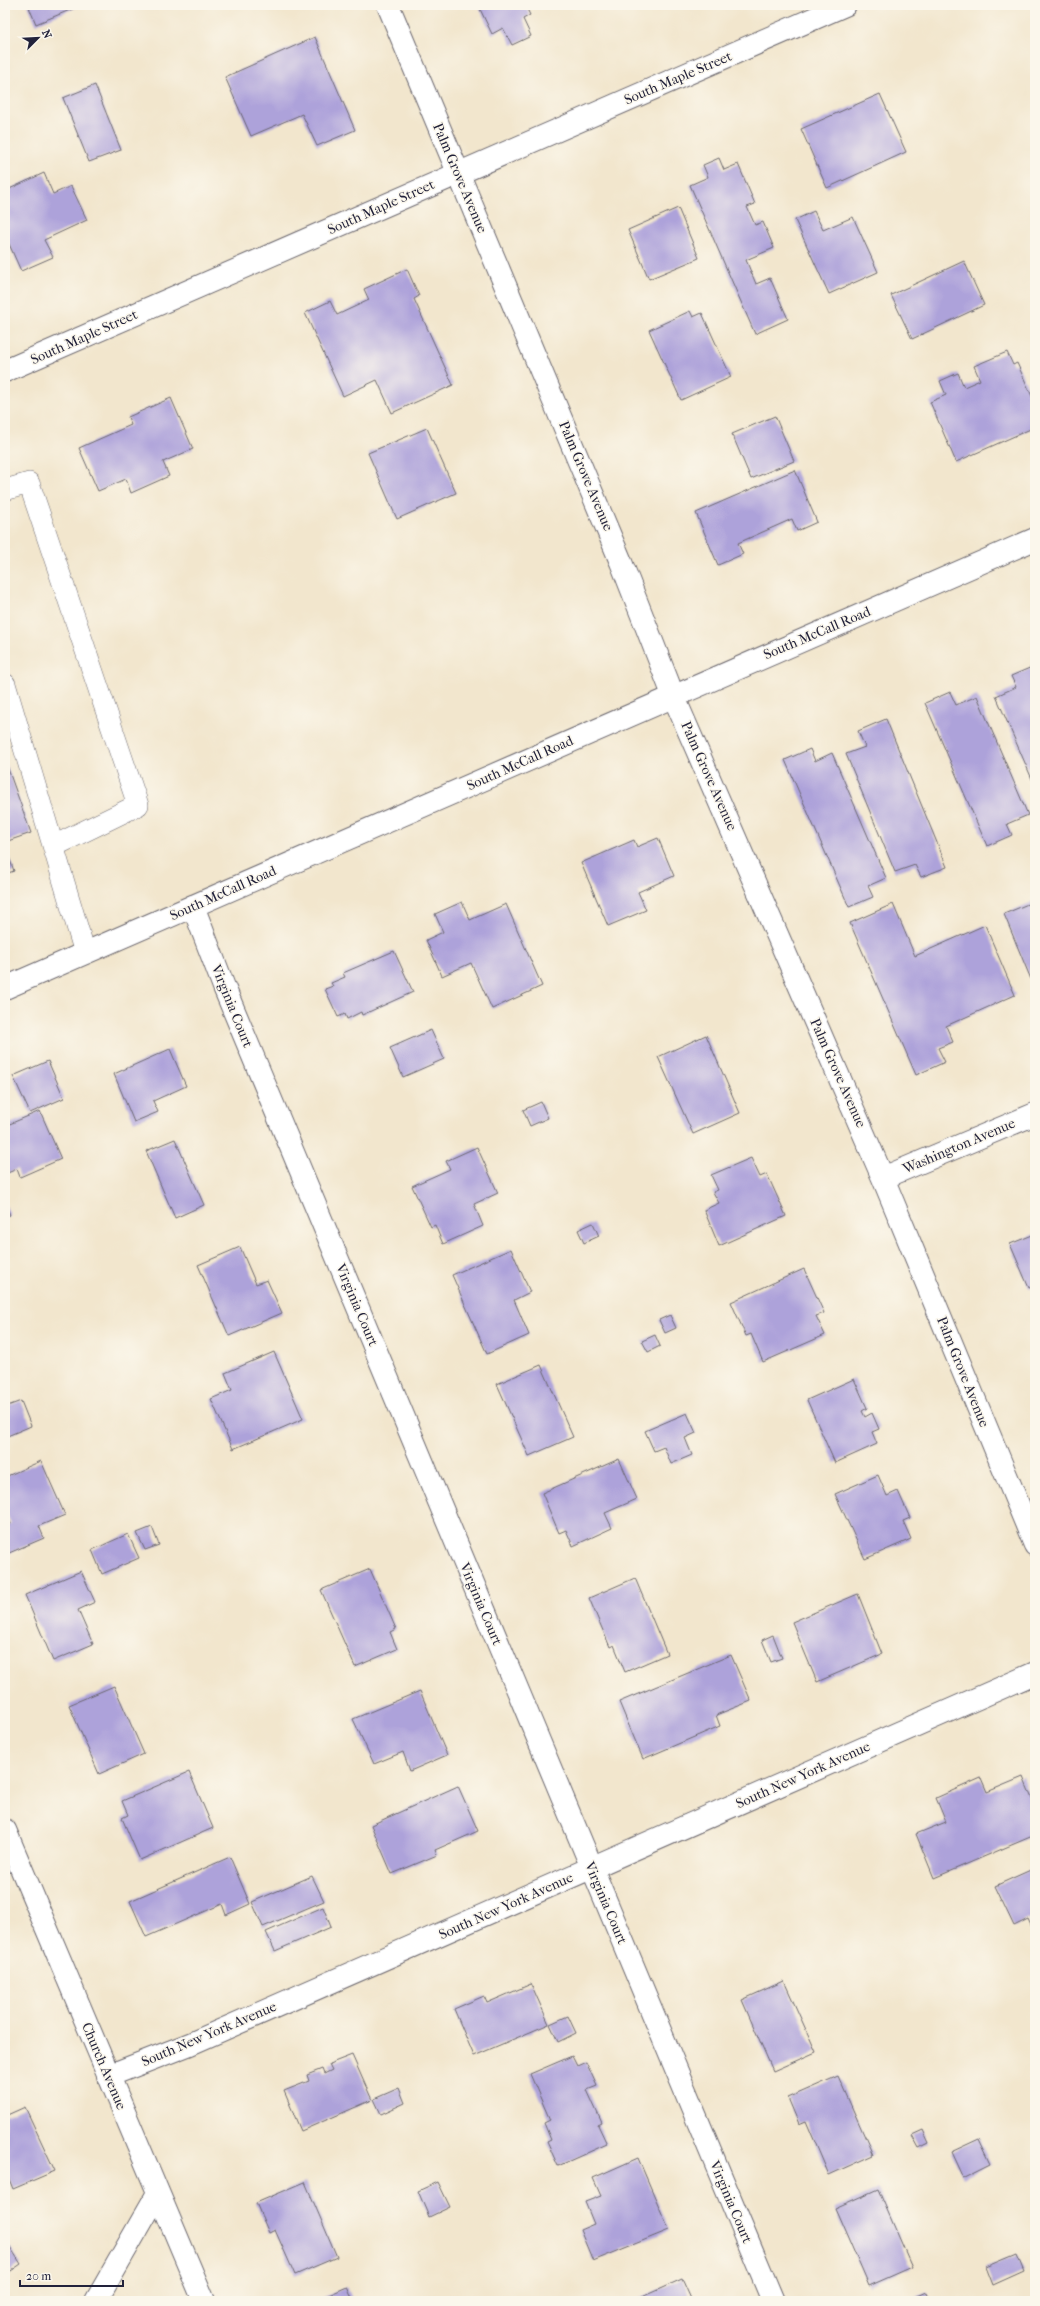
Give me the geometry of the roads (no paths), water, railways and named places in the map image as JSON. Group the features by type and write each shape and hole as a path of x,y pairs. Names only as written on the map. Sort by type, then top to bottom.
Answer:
{"street":[{"name":"Palm Grove Avenue","path":"388,5 621,562 673,695 883,1178 1035,1545"},
{"name":"South Maple Street","path":"5,371 845,5"},
{"name":"South McCall Road","path":"5,988 673,695 1035,539"},
{"name":"Virginia Court","path":"192,906 224,987 773,2301"},
{"name":"Washington Avenue","path":"883,1178 1035,1114"},
{"name":"South New York Avenue","path":"108,2076 190,2044 1035,1673"},
{"name":"Church Avenue","path":"7,1841 204,2301"},
{"path":"96,2301 158,2193"}],"lane":[{"path":"5,490 29,483 138,805 54,846"},
{"path":"5,684 86,953"}]}
